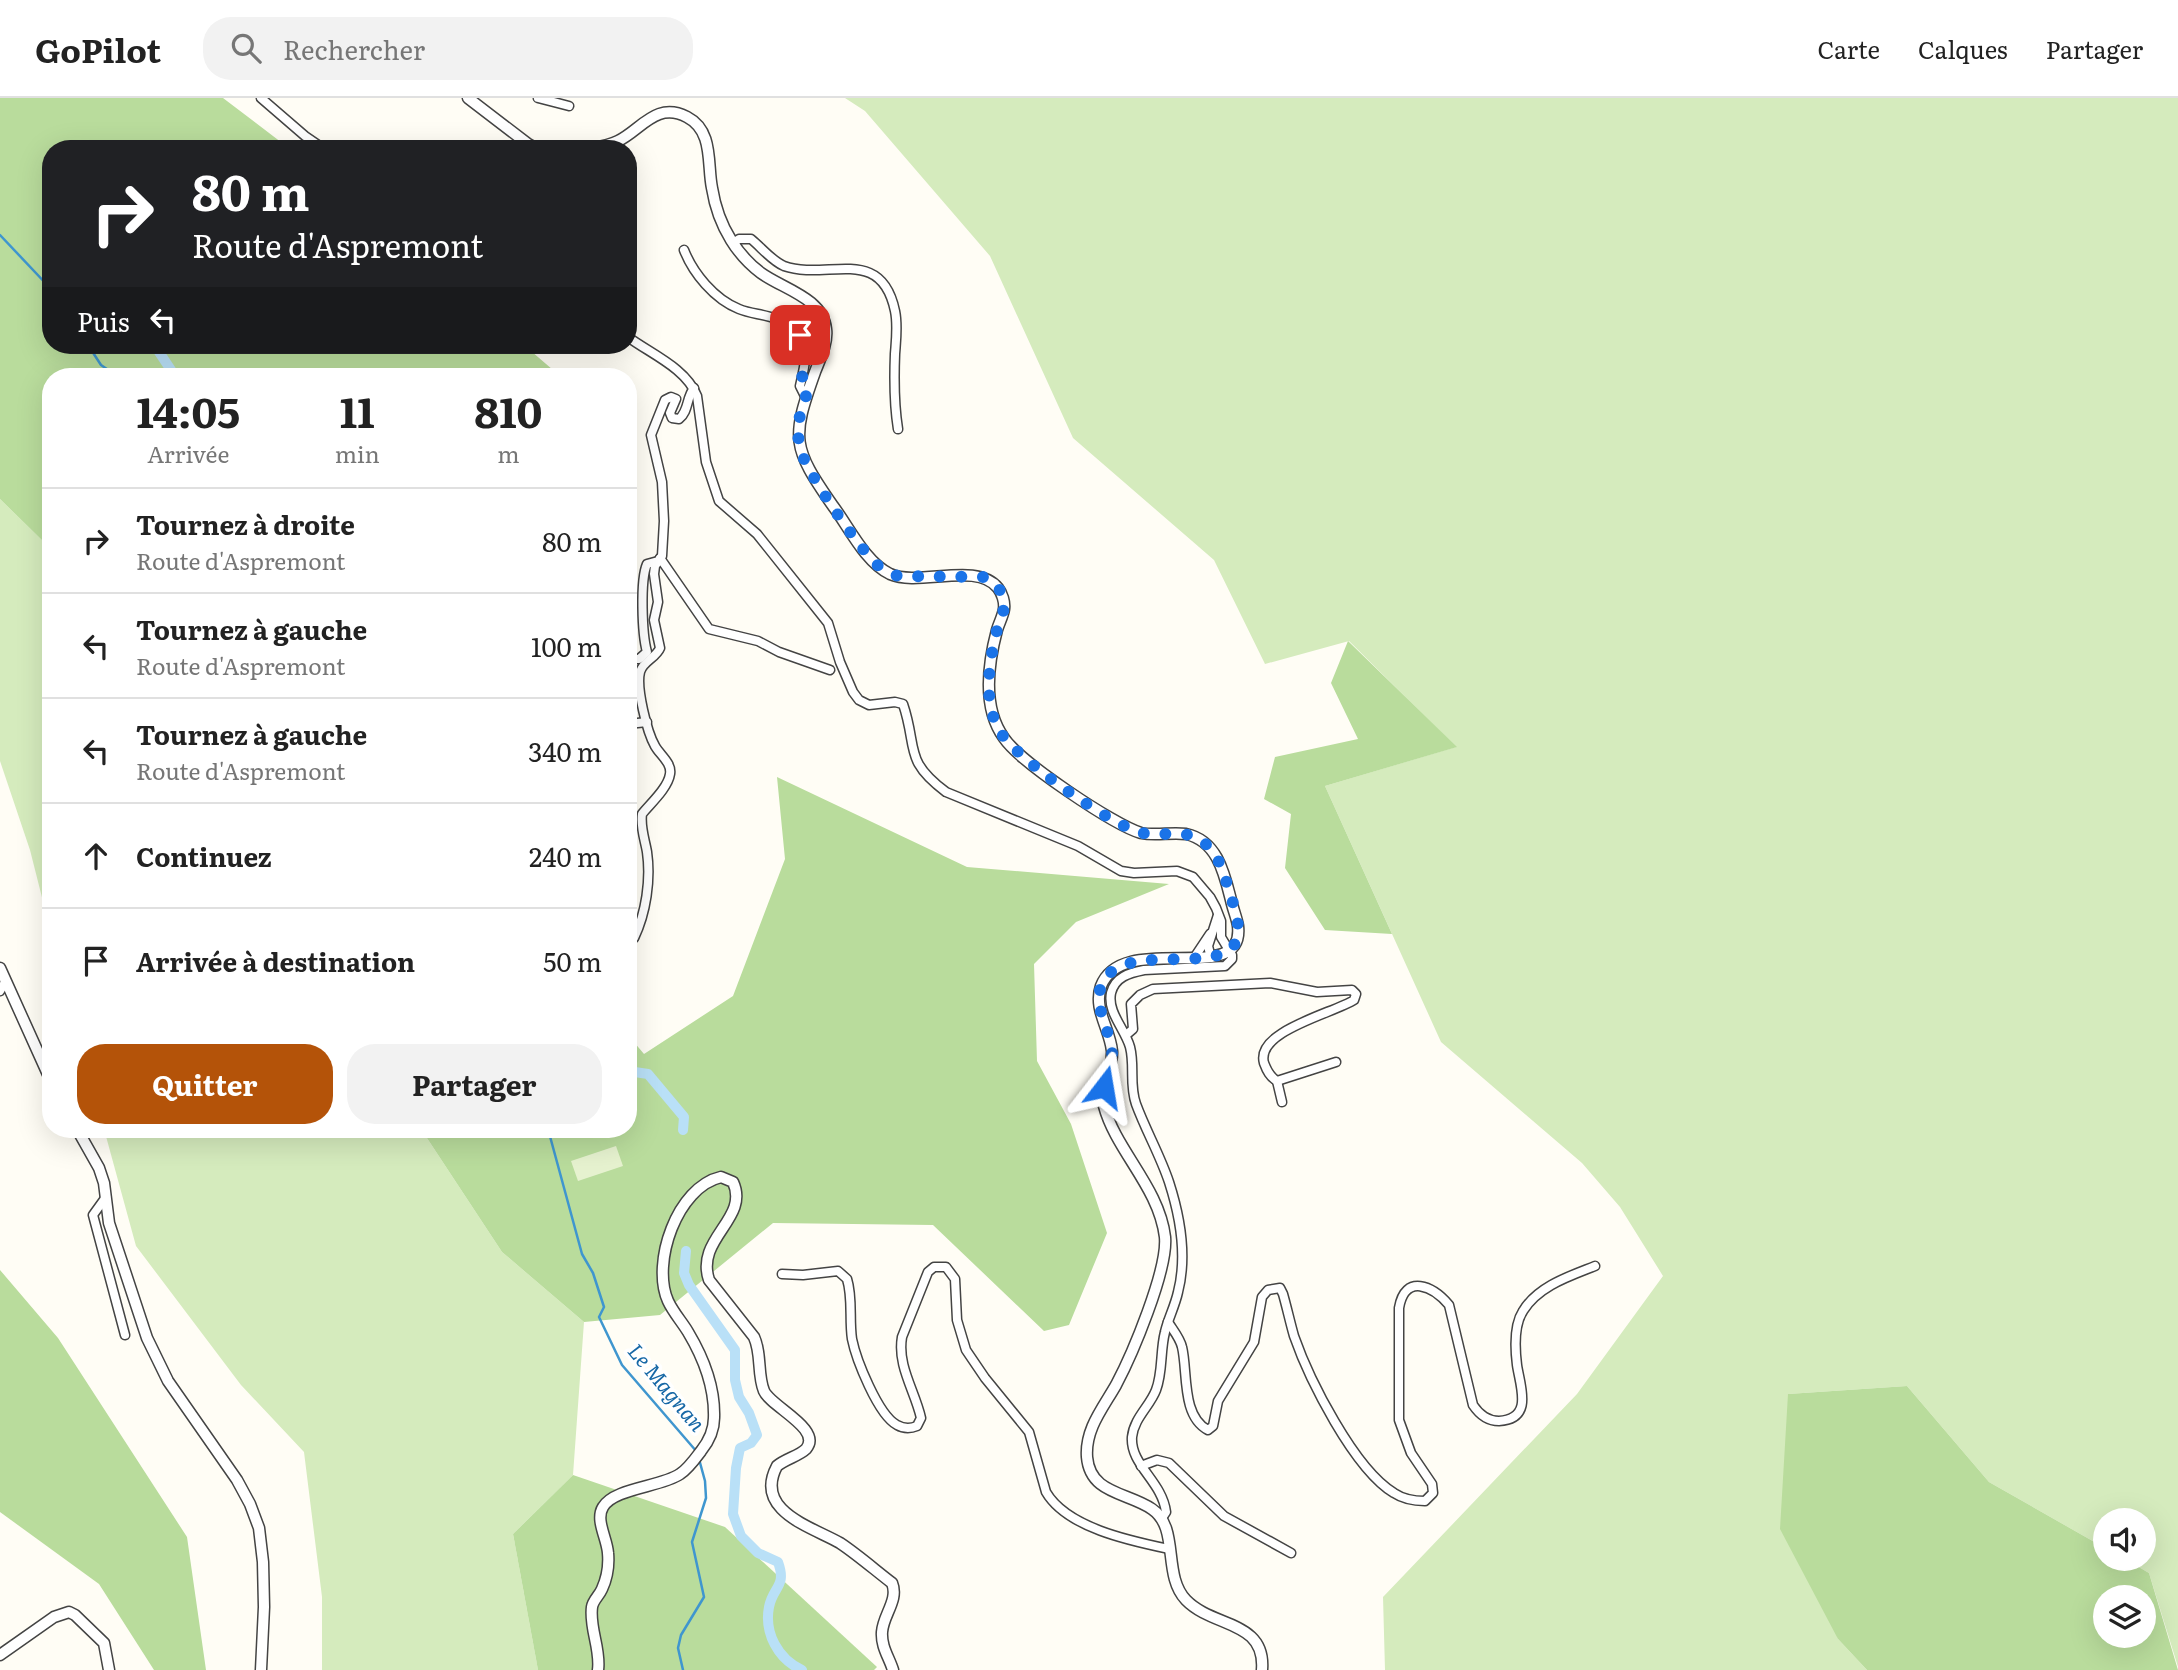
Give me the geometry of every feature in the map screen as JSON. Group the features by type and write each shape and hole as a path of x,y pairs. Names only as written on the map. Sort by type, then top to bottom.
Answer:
{"street":[{"path":"261,98 311,140"},
{"path":"468,98 523,140"},
{"path":"538,98 569,106"},
{"path":"618,140 655,116 672,114 688,118 705,137 717,212 733,243 757,270 814,305 823,318 826,340 806,396 798,432 804,460 826,495 878,565 892,575 905,578 984,577 999,588 1004,608 992,655 990,694 993,716 1006,742 1039,771 1117,822 1147,834 1189,835 1210,847 1224,874 1238,926 1237,939 1230,951 1211,958 1147,959 1124,963 1108,975 1099,996 1100,1011 1112,1054 1103,1100 1119,1138 1142,1175 1157,1209 1165,1238 1164,1257 1152,1297 1124,1368 1092,1426 1087,1458 1098,1484 1146,1505 1162,1518 1178,1589 1194,1607 1256,1640 1262,1651 1262,1670"},
{"path":"733,243 739,239 751,239 785,266 855,268 879,278 890,297 896,319 894,390 898,429"},
{"path":"684,250 689,263 711,289 728,303 739,309 776,318 800,335 807,351 800,386 806,396"},
{"path":"637,343 677,370 694,388 706,462 719,501 757,534 828,624 839,662 859,700 869,705 895,702 903,704 918,766 929,779 946,792 1078,846 1121,871 1177,871 1193,877 1210,897 1221,925 1221,937 1232,959 1225,966 1144,970 1125,975 1114,986 1110,999 1114,1014 1126,1035 1132,1057 1131,1084 1136,1103 1170,1184 1182,1245 1182,1271 1168,1322 1156,1390 1132,1433 1135,1457 1153,1479 1165,1502 1167,1512 1162,1518"},
{"path":"637,932 642,922 648,886 648,856 642,814 668,779 670,772 654,745 639,683 643,665 656,656 660,648 654,620 658,602 653,574 659,560 664,521 662,482 651,435 663,403 671,397 676,399 670,413 672,418 679,419 686,411 694,388"},
{"path":"637,660 647,652 642,633 643,574 647,564 659,560"},
{"path":"659,560 709,629 758,640 779,652 830,670"},
{"path":"637,723 647,722"},
{"path":"1211,958 1208,946 1218,915"},
{"path":"1194,958 1212,932"},
{"path":"0,968 3,986 42,1064"},
{"path":"1126,1035 1133,1029 1131,1004 1140,995 1153,989 1270,984 1317,992 1355,992 1355,997 1349,1003 1300,1024 1267,1046 1264,1062 1268,1072 1277,1081 1282,1102"},
{"path":"1277,1081 1336,1062"},
{"path":"82,1138 99,1168 110,1223 146,1338 168,1381 237,1480 259,1528 264,1607 261,1670"},
{"path":"598,1670 591,1619 592,1603 601,1592 609,1556 600,1520 601,1510 605,1503 616,1496 679,1475 695,1461 710,1440 714,1418 711,1387 689,1334 668,1301 662,1282 663,1264 677,1214 693,1193 716,1178 725,1177 736,1186 732,1216 709,1249 706,1271 713,1288 758,1345 765,1393 771,1402 800,1423 809,1440 805,1450 777,1466 772,1481 775,1497 783,1511 796,1522 842,1545 892,1583 894,1592 881,1636 884,1651 893,1670"},
{"path":"106,1197 93,1214 125,1335"},
{"path":"1168,1322 1182,1345 1193,1413 1199,1424 1208,1430 1213,1426 1218,1401 1254,1342 1262,1297 1268,1290 1280,1288 1301,1354 1331,1413 1357,1455 1377,1481 1395,1494 1410,1500 1425,1501 1433,1493 1432,1484 1411,1452 1398,1413 1399,1308 1403,1296 1412,1288 1427,1287 1439,1294 1449,1305 1473,1405 1482,1415 1500,1421 1510,1419 1518,1413 1524,1396 1516,1348 1519,1321 1524,1309 1555,1282 1595,1266"},
{"path":"782,1274 803,1275 838,1271 847,1279 850,1287 852,1339 859,1362 886,1414 896,1425 905,1428 917,1426 921,1418 902,1361 902,1337 928,1272 934,1267 946,1268 955,1279 957,1320 966,1350 1029,1433 1051,1501 1073,1517 1107,1533 1169,1549"},
{"path":"1141,1466 1157,1460 1169,1463 1224,1516 1291,1553"},
{"path":"0,1655 54,1618 69,1612 104,1643 109,1670"}],"green space":[{"path":"0,98 223,98 278,140 42,140 42,354 534,354 551,368 42,368 42,540 0,499"},
{"path":"845,98 2178,98 2178,1667 2156,1596 2156,1585 2153,1585 2149,1573 2146,1571 2156,1571 2156,1508 2093,1508 2093,1541 1989,1482 1907,1386 1788,1394 1838,1639 1867,1670 1385,1670 1383,1597 1577,1394 1663,1276 1620,1207 1582,1163 1441,1042 1325,786 1456,747 1349,641 1265,664 1214,560 1073,438 990,256 865,111"},
{"path":"0,499 42,540 42,897 30,850 0,761"},
{"path":"1348,641 1457,747 1325,786 1392,934 1325,930 1285,868 1291,814 1264,799 1275,757 1358,739 1331,683"},
{"path":"777,777 967,867 1169,884 1076,922 1034,964 1037,1061 1071,1124 1107,1233 1069,1325 1044,1331 933,1225 773,1223 660,1315 584,1322 502,1252 427,1138 637,1138 637,1046 644,1054 733,996 785,859"},
{"path":"106,1138 427,1138 502,1252 584,1322 573,1475 513,1534 538,1670 322,1670 322,1597 304,1452 241,1385 136,1246"},
{"path":"616,1146 623,1166 578,1181 571,1161"},
{"path":"0,1270 58,1338 187,1537 206,1670 154,1670 99,1584 0,1512"},
{"path":"1907,1386 1989,1482 2093,1541 2093,1571 2149,1573 2153,1585 2093,1585 2093,1648 2156,1648 2156,1596 2178,1670 1867,1670 1838,1639 1780,1529 1788,1394"},
{"path":"573,1475 725,1527 877,1667 874,1670 538,1670 513,1534"}],"waterway":[{"name":"Le Magnan","path":"0,235 42,279"},
{"name":"Le Magnan","path":"94,354 105,368"},
{"path":"160,354 170,368"},
{"path":"637,1072 648,1074 684,1117 683,1130"},
{"name":"Le Magnan","path":"550,1138 582,1254 593,1273 604,1307 599,1317 622,1365 697,1452"},
{"path":"686,1251 684,1273 689,1285 735,1350 735,1380 739,1397 749,1413 757,1435 751,1443 740,1448 733,1514 741,1536 758,1553 778,1562 781,1577 769,1607 769,1626 780,1652 802,1670"},
{"name":"Le Magnan","path":"683,1670 678,1648 681,1635 704,1597 692,1542 706,1498 699,1459"}],"route":[{"path":"800,335 807,351 800,386 806,396 798,432 801,451 808,469 870,557 888,573 905,578 984,577 999,588 1004,608 997,629 989,682 993,716 1006,742 1039,771 1117,822 1147,834 1194,836 1210,847 1220,863 1238,926 1239,933 1234,945 1230,951 1220,956 1130,961 1118,966 1108,975 1099,996 1100,1011 1112,1054 1104,1087"}]}
